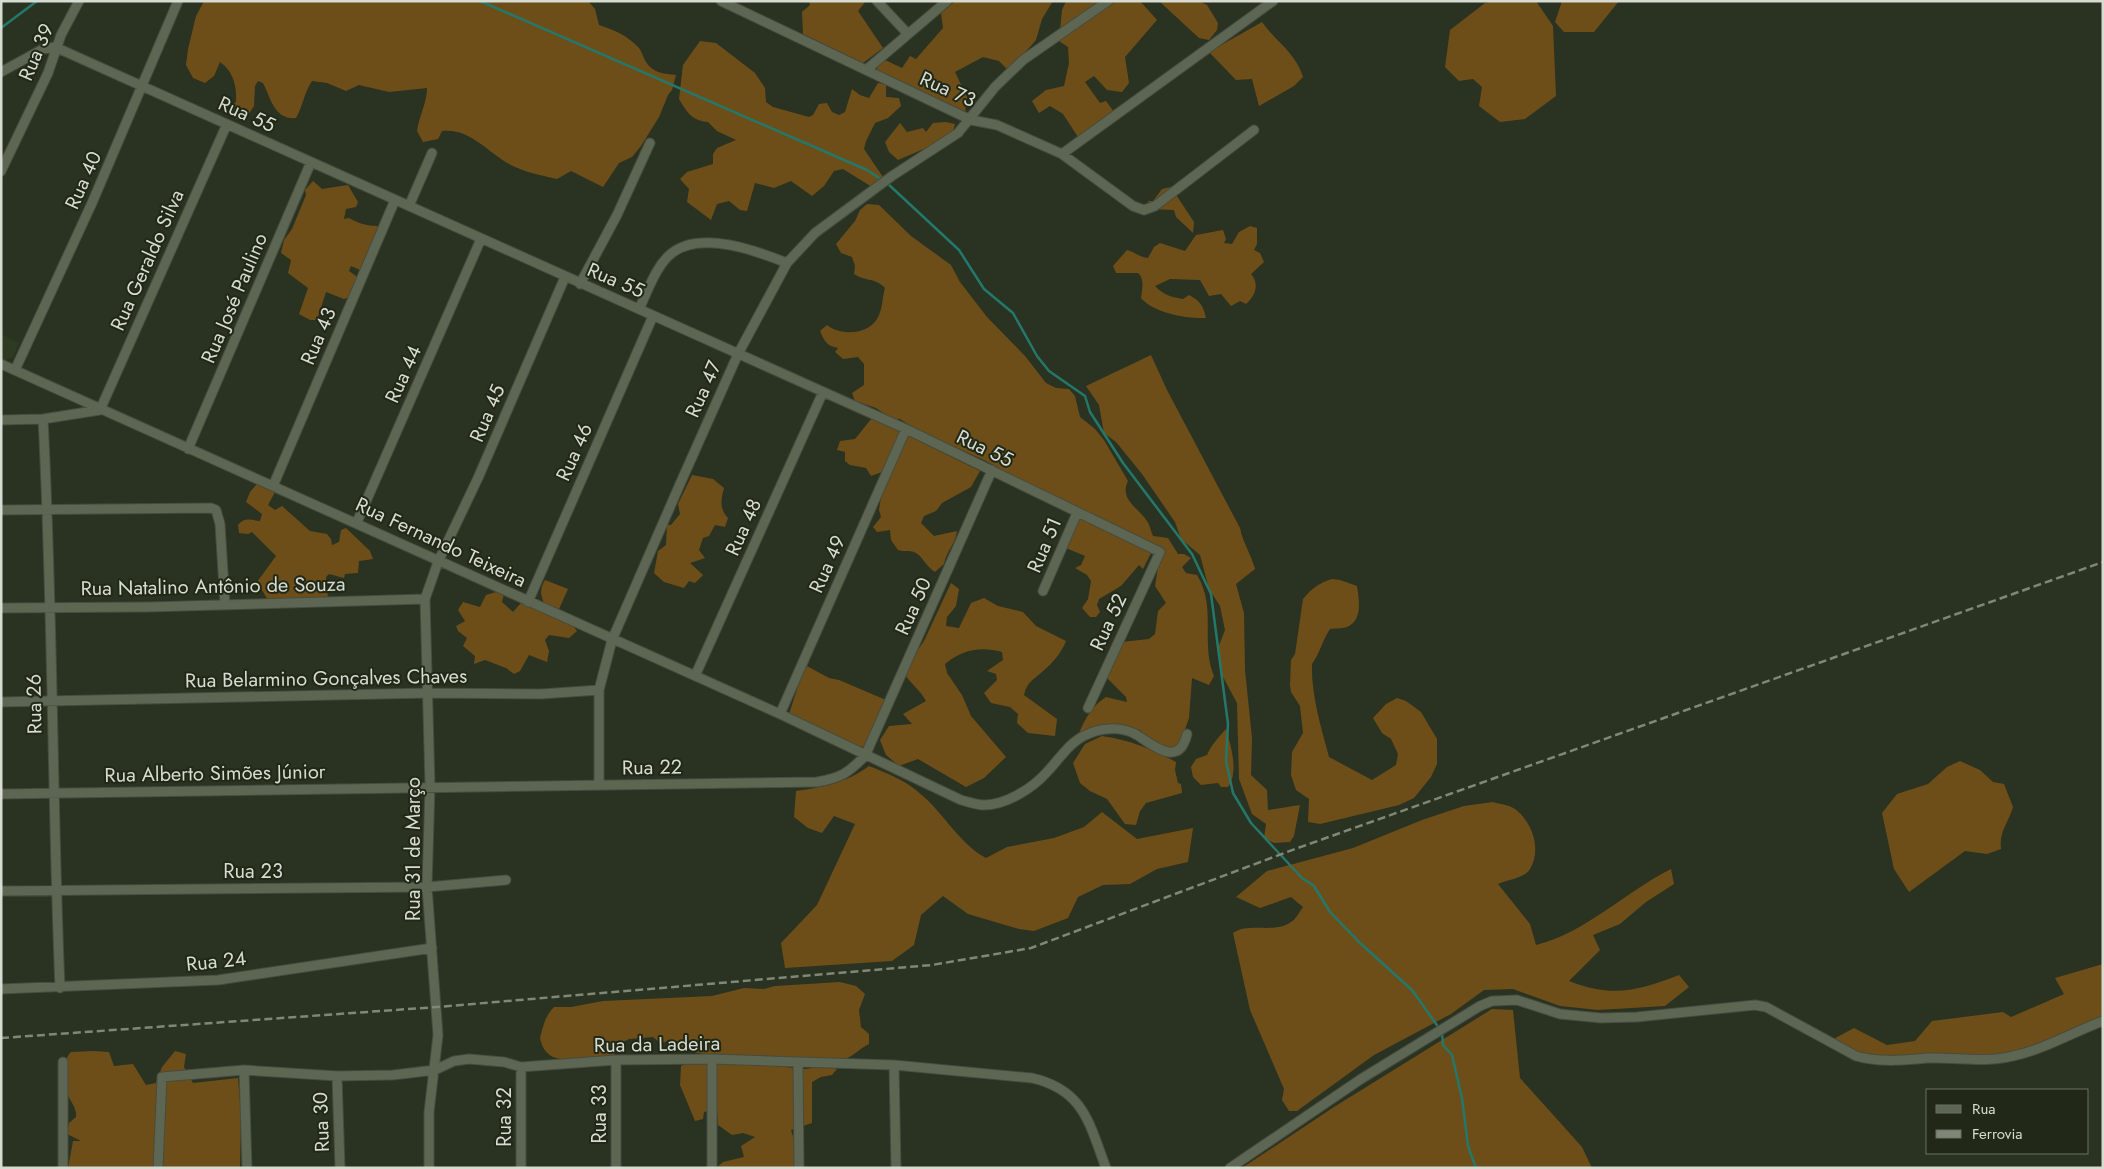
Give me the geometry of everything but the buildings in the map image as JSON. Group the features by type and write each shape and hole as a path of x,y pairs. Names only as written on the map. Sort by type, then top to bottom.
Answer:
{"street":[{"name":"Rua 39","path":"1,171 48,72 55,48 80,1"},
{"name":"Rua 40","path":"15,370 142,88 178,1"},
{"name":"Rua 73","path":"722,1 971,120 997,125 1062,154 1133,206 1144,210 1155,206 1254,130"},
{"path":"877,1 906,33"},
{"path":"866,70 906,33 947,1"},
{"name":"Rua 47","path":"612,640 738,354 787,263 815,233 892,176 944,143 971,120 995,87 1023,60 1108,1"},
{"path":"1062,154 1267,3"},
{"path":"1,72 43,49 55,48"},
{"name":"Rua 55","path":"55,48 906,429 1160,552"},
{"name":"Rua Geraldo Silva","path":"100,410 227,124"},
{"path":"580,284 617,215 650,143"},
{"path":"409,206 432,153"},
{"name":"Rua José Paulino","path":"188,449 312,162"},
{"name":"Rua 43","path":"273,486 395,200"},
{"name":"Rua 44","path":"357,522 481,239"},
{"path":"639,309 662,264 672,252 686,246 713,243 736,245 787,263"},
{"name":"Rua 45","path":"438,562 565,277"},
{"name":"Rua 46","path":"528,602 653,316"},
{"name":"Rua Fernando Teixeira","path":"1,364 100,410 357,522 438,562 780,714 961,800 986,805 1031,787 1049,770 1067,747 1096,731 1108,728 1120,729 1136,735 1156,749 1167,752 1178,750 1185,743 1187,734"},
{"name":"Rua 48","path":"695,676 823,392"},
{"path":"1,420 43,419 100,410"},
{"name":"Rua 26","path":"43,419 48,509 53,793 60,988"},
{"name":"Rua 49","path":"780,714 906,429"},
{"name":"Rua 50","path":"865,756 992,470"},
{"path":"1,510 211,508 218,515 225,604"},
{"name":"Rua 51","path":"1043,592 1077,513"},
{"name":"Rua 52","path":"1088,708 1160,552"},
{"name":"Rua 31 de Março","path":"429,1168 429,1112 438,1035 427,887 430,786 425,599 438,562"},
{"name":"Rua Natalino Antônio de Souza","path":"1,608 49,606 148,607 425,599"},
{"path":"599,785 600,690 612,640"},
{"name":"Rua Belarmino Gonçalves Chaves","path":"1,702 428,693 541,694 600,690"},
{"name":"Rua 22","path":"430,786 817,782 836,779 848,773 865,756"},
{"name":"Rua Alberto Simões Júnior","path":"1,794 430,786"},
{"name":"Rua 23","path":"1,890 427,887 506,880"},
{"name":"Rua 24","path":"1,989 60,988 142,982 187,983 432,948"},
{"path":"1230,1168 1361,1079 1480,1006 1504,999 1517,1000 1560,1014 1601,1018 1637,1017 1755,1005 1766,1007 1856,1056 1872,1061 1891,1062 1929,1058 1994,1059 2014,1056 2059,1041 2103,1021"},
{"name":"Rua da Ladeira","path":"158,1168 162,1077 244,1070 337,1076 393,1075 435,1070 454,1061 469,1059 504,1062 521,1067 616,1060 712,1059 894,1065 1032,1078 1048,1082 1066,1092 1082,1108 1106,1168"},
{"path":"712,1059 712,1168"},
{"name":"Rua 33","path":"616,1060 616,1168"},
{"path":"62,1062 63,1168"},
{"path":"798,1062 799,1168"},
{"path":"894,1065 896,1168"},
{"name":"Rua 32","path":"521,1067 521,1168"},
{"path":"244,1070 247,1168"},
{"name":"Rua 30","path":"337,1076 340,1168"}],"shaded area":[{"path":"204,1 589,2 595,9 599,25 615,31 630,40 639,48 646,62 655,71 676,75 672,90 659,117 641,146 632,157 619,163 603,187 571,171 557,179 525,171 500,158 473,139 453,131 442,131 438,139 423,142 417,131 426,99 427,88 389,92 359,85 346,91 327,83 312,81 296,118 289,118 278,112 263,83 258,81 255,86 254,106 246,118 238,120 229,113 231,106 236,102 236,90 228,70 220,62 214,76 205,83 193,78 186,65 196,16"},
{"path":"809,1 866,1 858,11 883,48 863,63 803,34 802,12 810,5"},
{"path":"955,1 1053,1 1042,19 1036,40 1008,70 999,61 983,57 955,72 967,97 965,113 875,71 883,59 902,68 910,56 916,59 943,28 941,13"},
{"path":"1066,1 1140,1 1157,20 1125,57 1129,83 1122,92 1107,90 1094,76 1085,82 1100,103 1106,101 1114,112 1078,137 1063,114 1050,106 1039,113 1032,101 1046,90 1064,86 1069,63 1068,47 1059,41 1062,10"},
{"path":"1159,1 1199,1 1207,5 1218,23 1217,30 1209,40 1199,38"},
{"path":"1494,1 1536,1 1553,26 1556,96 1525,119 1500,122 1479,106 1482,87 1473,79 1459,81 1445,67 1450,30 1485,3"},
{"path":"1562,1 1619,1 1594,32 1564,32 1555,22"},
{"path":"1262,22 1291,54 1303,77 1294,86 1259,106 1252,79 1236,80 1209,52"},
{"path":"700,41 716,43 755,73 765,88 766,102 773,107 809,117 813,115 819,104 827,103 832,112 839,115 845,112 852,89 860,95 869,98 878,83 886,84 886,97 899,98 901,106 888,118 875,123 864,149 883,177 872,187 843,169 834,171 824,186 812,196 791,181 774,188 755,183 747,211 740,210 729,201 717,204 711,220 687,202 689,189 680,179 687,172 713,164 713,154 717,148 736,140 717,131 708,122 694,118 687,112 679,99 683,65"},
{"path":"946,122 955,124 953,132 933,145 898,160 889,152 885,142 900,123 907,132 923,128 926,132 933,123"},
{"path":"313,181 322,189 348,185 358,202 356,207 346,209 344,219 349,218 363,224 377,226 380,229 365,265 360,270 351,266 349,271 356,276 357,282 352,296 344,299 326,292 317,320 310,320 299,314 308,288 288,273 291,260 281,253 284,240 292,229 306,195 305,190"},
{"path":"1171,187 1194,222 1193,233 1176,217 1174,210 1150,209 1148,201 1153,201 1162,189"},
{"path":"867,204 879,205 911,236 951,265 960,282 987,317 1025,356 1046,383 1056,388 1069,389 1075,396 1080,417 1095,429 1104,440 1128,481 1126,493 1128,498 1149,524 1153,536 1168,538 1178,554 1184,554 1191,558 1182,567 1186,573 1197,575 1203,587 1207,612 1208,650 1214,676 1209,685 1192,678 1189,718 1181,741 1176,747 1169,748 1151,741 1140,730 1123,725 1079,733 1090,712 1106,697 1127,702 1126,697 1103,674 1121,642 1149,639 1155,634 1158,611 1166,603 1155,586 1159,561 1163,553 1161,547 1154,547 1143,569 1139,565 1121,586 1099,599 1097,605 1100,612 1096,617 1090,617 1082,608 1088,599 1091,581 1087,575 1075,568 1081,565 1085,556 1066,548 1081,511 1077,506 1035,488 984,460 917,430 900,419 892,419 876,408 855,401 852,393 864,385 864,364 858,357 843,359 835,352 838,348 826,343 820,331 827,325 839,331 860,331 873,324 879,315 885,288 877,282 854,274 855,266 852,257 841,253 836,244 855,221 860,210"},
{"path":"1250,226 1257,228 1257,244 1254,250 1260,253 1264,262 1251,274 1256,286 1252,297 1246,304 1240,301 1231,306 1221,294 1209,296 1200,280 1170,279 1155,286 1164,294 1183,299 1189,295 1193,297 1204,310 1206,318 1181,316 1154,308 1141,298 1142,281 1140,275 1138,273 1116,273 1113,266 1127,250 1148,258 1154,247 1160,243 1185,251 1196,235 1223,230 1226,239 1224,243 1232,244 1239,232"},
{"path":"1,334 19,343 13,357 5,360 1,358"},
{"path":"1151,355 1167,390 1240,528 1255,569 1236,584 1244,613 1245,670 1252,738 1251,775 1267,790 1268,810 1300,805 1294,836 1290,842 1274,843 1264,838 1266,824 1252,814 1239,779 1237,703 1222,675 1218,648 1225,630 1220,606 1209,589 1200,555 1181,539 1175,522 1142,474 1116,442 1104,433 1099,405 1086,386"},
{"path":"872,418 980,471 971,487 942,503 936,511 924,516 921,523 934,536 957,531 944,564 935,572 912,551 898,550 891,540 890,530 877,532 873,527 881,517 879,510 885,471 871,476 866,468 850,465 845,461 845,452 837,450 840,441 855,439"},
{"path":"692,475 713,479 724,488 721,504 728,518 725,527 715,525 709,536 703,538 699,550 705,558 690,563 703,575 695,583 689,581 684,588 664,582 654,573 658,551 666,545 667,525 671,525 680,514 678,504"},
{"path":"258,483 275,492 268,505 275,510 282,506 310,531 327,534 331,539 332,545 339,542 341,530 346,528 370,551 373,559 359,561 358,573 345,574 344,578 329,574 326,577 328,599 319,603 298,607 268,600 257,582 276,556 252,532 248,534 239,533 238,525 245,520 260,521 262,514 246,502 250,492"},
{"path":"1332,579 1357,586 1359,609 1356,620 1352,624 1343,628 1330,629 1312,664 1315,699 1329,757 1372,780 1396,765 1398,754 1391,739 1382,733 1373,718 1386,704 1397,698 1406,701 1421,712 1437,739 1437,764 1431,777 1414,798 1399,805 1320,824 1308,822 1309,799 1296,790 1291,775 1292,752 1303,733 1300,706 1291,692 1291,660 1295,654 1303,599 1316,586"},
{"path":"545,580 568,589 559,609 577,631 569,638 549,635 545,640 549,651 547,662 529,655 520,671 514,674 506,668 485,660 474,664 475,656 463,646 467,638 458,631 456,626 465,621 458,610 463,602 480,607 486,595 496,592 504,594 502,602 513,612 521,603 539,608 544,603 541,592"},
{"path":"951,583 959,589 956,606 947,617 946,626 959,628 971,603 984,598 998,606 1023,612 1036,626 1066,641 1053,662 1029,684 1024,695 1057,719 1055,736 1028,733 1017,723 1018,714 1010,707 991,703 984,693 997,680 996,674 987,671 1003,660 1002,652 986,649 972,650 958,655 945,664 947,673 962,695 971,716 1006,757 984,778 966,787 918,759 899,766 886,755 880,740 889,726 912,724 903,714 926,701 903,671 924,641"},
{"path":"805,665 829,678 839,680 886,700 866,746 860,747 789,714"},
{"path":"1226,729 1234,767 1231,781 1228,787 1221,787 1218,783 1201,785 1193,777 1191,767 1196,759 1207,755 1213,744"},
{"path":"1102,736 1140,746 1176,762 1175,770 1178,783 1181,784 1182,793 1146,803 1140,811 1136,825 1125,824 1107,799 1090,791 1080,783 1073,763 1085,744"},
{"path":"1960,761 1980,770 1993,782 2004,784 2013,807 2001,837 2001,849 1987,854 1965,851 1909,892 1894,869 1882,813 1897,794 1928,784 1947,767"},
{"path":"869,766 912,787 935,808 967,844 986,858 1007,847 1054,838 1084,827 1102,812 1137,839 1193,828 1188,862 1157,869 1130,884 1103,885 1078,897 1068,918 1034,931 1019,929 968,914 943,896 921,915 914,945 892,961 785,968 781,943 817,905 855,824 834,816 822,833 808,828 794,817 796,791 816,788 852,777"},
{"path":"1493,802 1515,809 1521,814 1533,836 1535,853 1528,872 1520,877 1498,884 1530,924 1536,945 1572,931 1671,869 1674,884 1646,902 1620,924 1593,935 1600,950 1569,981 1612,991 1650,985 1679,975 1689,987 1665,1006 1598,1010 1560,1006 1513,989 1484,990 1451,1014 1374,1055 1297,1111 1289,1111 1282,1100 1284,1089 1250,1010 1233,933 1246,928 1270,928 1285,925 1295,919 1303,907 1291,897 1260,908 1236,897 1267,871 1353,848 1422,820 1464,806"},
{"path":"2103,964 2103,1021 2014,1056 1872,1061 1828,1042 1854,1028 1887,1045 1915,1041 1932,1021 2003,1012 2011,1017 2064,994 2055,978"},
{"path":"840,982 856,986 865,994 859,1010 861,1027 869,1034 869,1044 847,1058 818,1060 770,1056 718,1056 694,1052 681,1048 669,1041 660,1043 653,1037 629,1039 617,1045 614,1056 564,1060 555,1058 547,1053 540,1040 546,1019 554,1007 571,1007 603,1001 712,996 744,988 764,989 775,986"},
{"path":"1492,1009 1513,1010 1520,1078 1582,1147 1592,1168 1242,1168 1334,1107"},
{"path":"175,1051 186,1054 184,1067 193,1083 238,1078 241,1116 240,1168 68,1168 73,1141 81,1141 67,1134 69,1123 76,1117 76,1114 66,1085 66,1061 71,1052 109,1052 114,1066 133,1064 146,1085 156,1083 162,1067"},
{"path":"690,1062 765,1065 805,1069 828,1066 837,1069 832,1075 821,1077 812,1082 812,1123 791,1130 796,1146 796,1168 716,1168 723,1162 744,1157 741,1146 755,1137 743,1133 732,1135 718,1125 717,1109 704,1112 703,1119 695,1121 680,1085 681,1066"}],"waterway":[{"path":"1,28 37,1"},
{"path":"480,1 867,170 882,180"},
{"path":"887,183 959,250 984,289 1013,313 1037,356 1049,371 1085,396 1090,412 1123,463 1192,554 1211,594 1228,724 1226,761 1233,793 1251,823 1302,878 1314,886 1330,912 1360,943 1412,990 1439,1028"},
{"path":"1442,1033 1443,1045 1452,1055 1462,1098 1468,1146 1476,1168"}],"railway":[{"path":"1,1038 437,1007 932,965 1031,948 1295,849 2103,562"}]}
